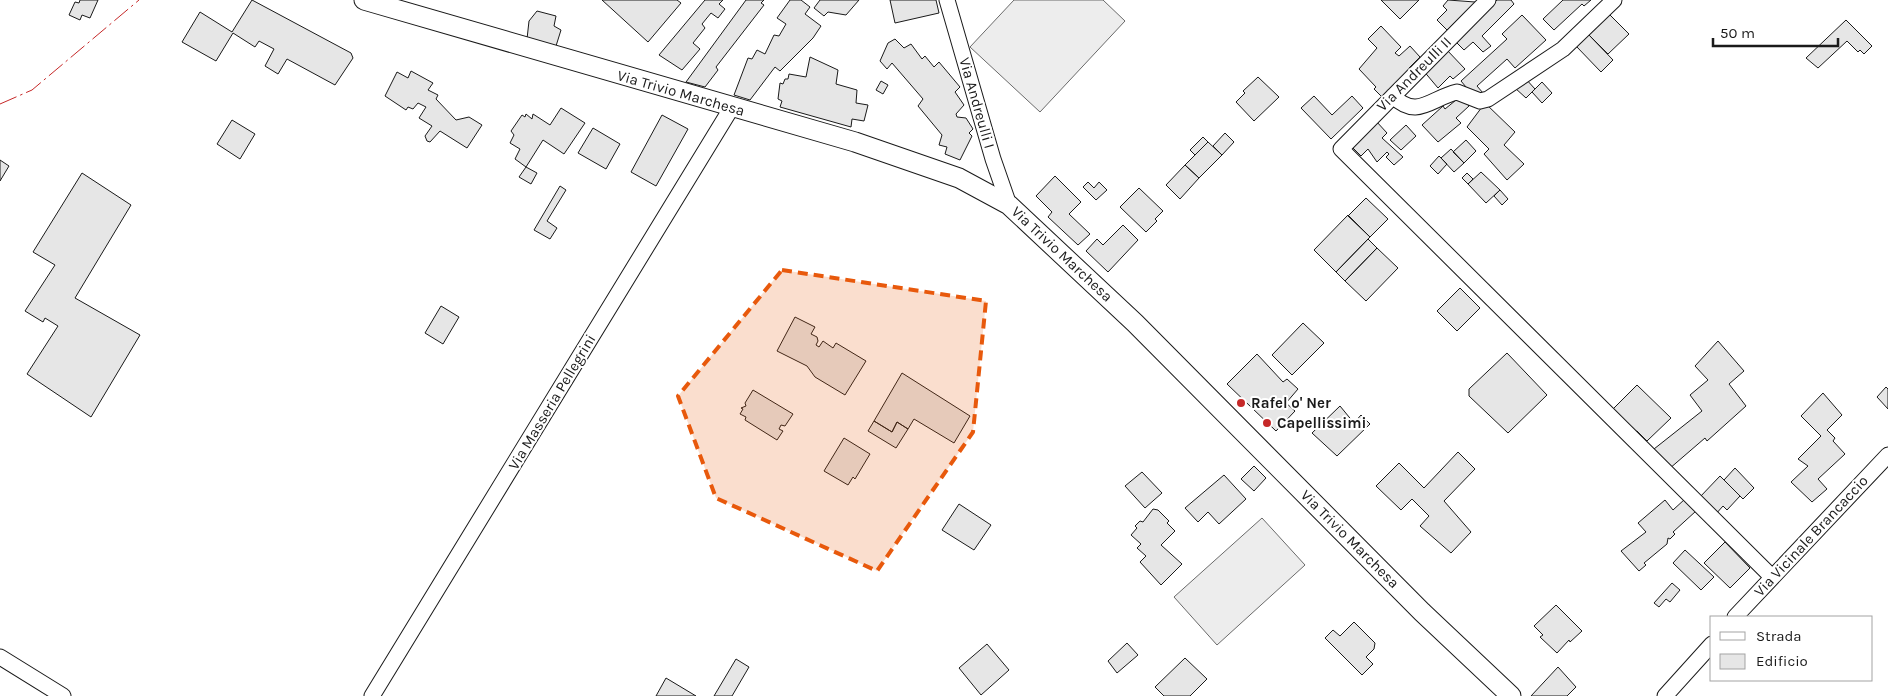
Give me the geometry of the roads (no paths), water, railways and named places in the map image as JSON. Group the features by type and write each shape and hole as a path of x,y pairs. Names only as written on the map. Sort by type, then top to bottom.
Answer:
{"street":[{"name":"Via Trivio Marchesa","path":"364,0 855,142 959,178 1009,205 1135,323 1422,612 1511,696"},
{"name":"Via Andreulli I","path":"947,0 993,159 1009,205"},
{"name":"Via Andreulli II","path":"1488,0 1341,149 1772,577"},
{"path":"1393,96 1402,105 1418,108 1458,92 1480,102 1488,99 1563,49 1614,0"},
{"name":"Via Masseria Pellegrini","path":"372,696 732,107"},
{"name":"Via Vicinale Brancaccio","path":"1736,616 1888,455"},
{"path":"1665,696 1710,646"},
{"path":"0,657 63,696"}],"place":[{"name":"Rafel o' Ner","path":"1241,403"},
{"name":"Capellissimi","path":"1267,423"}]}
